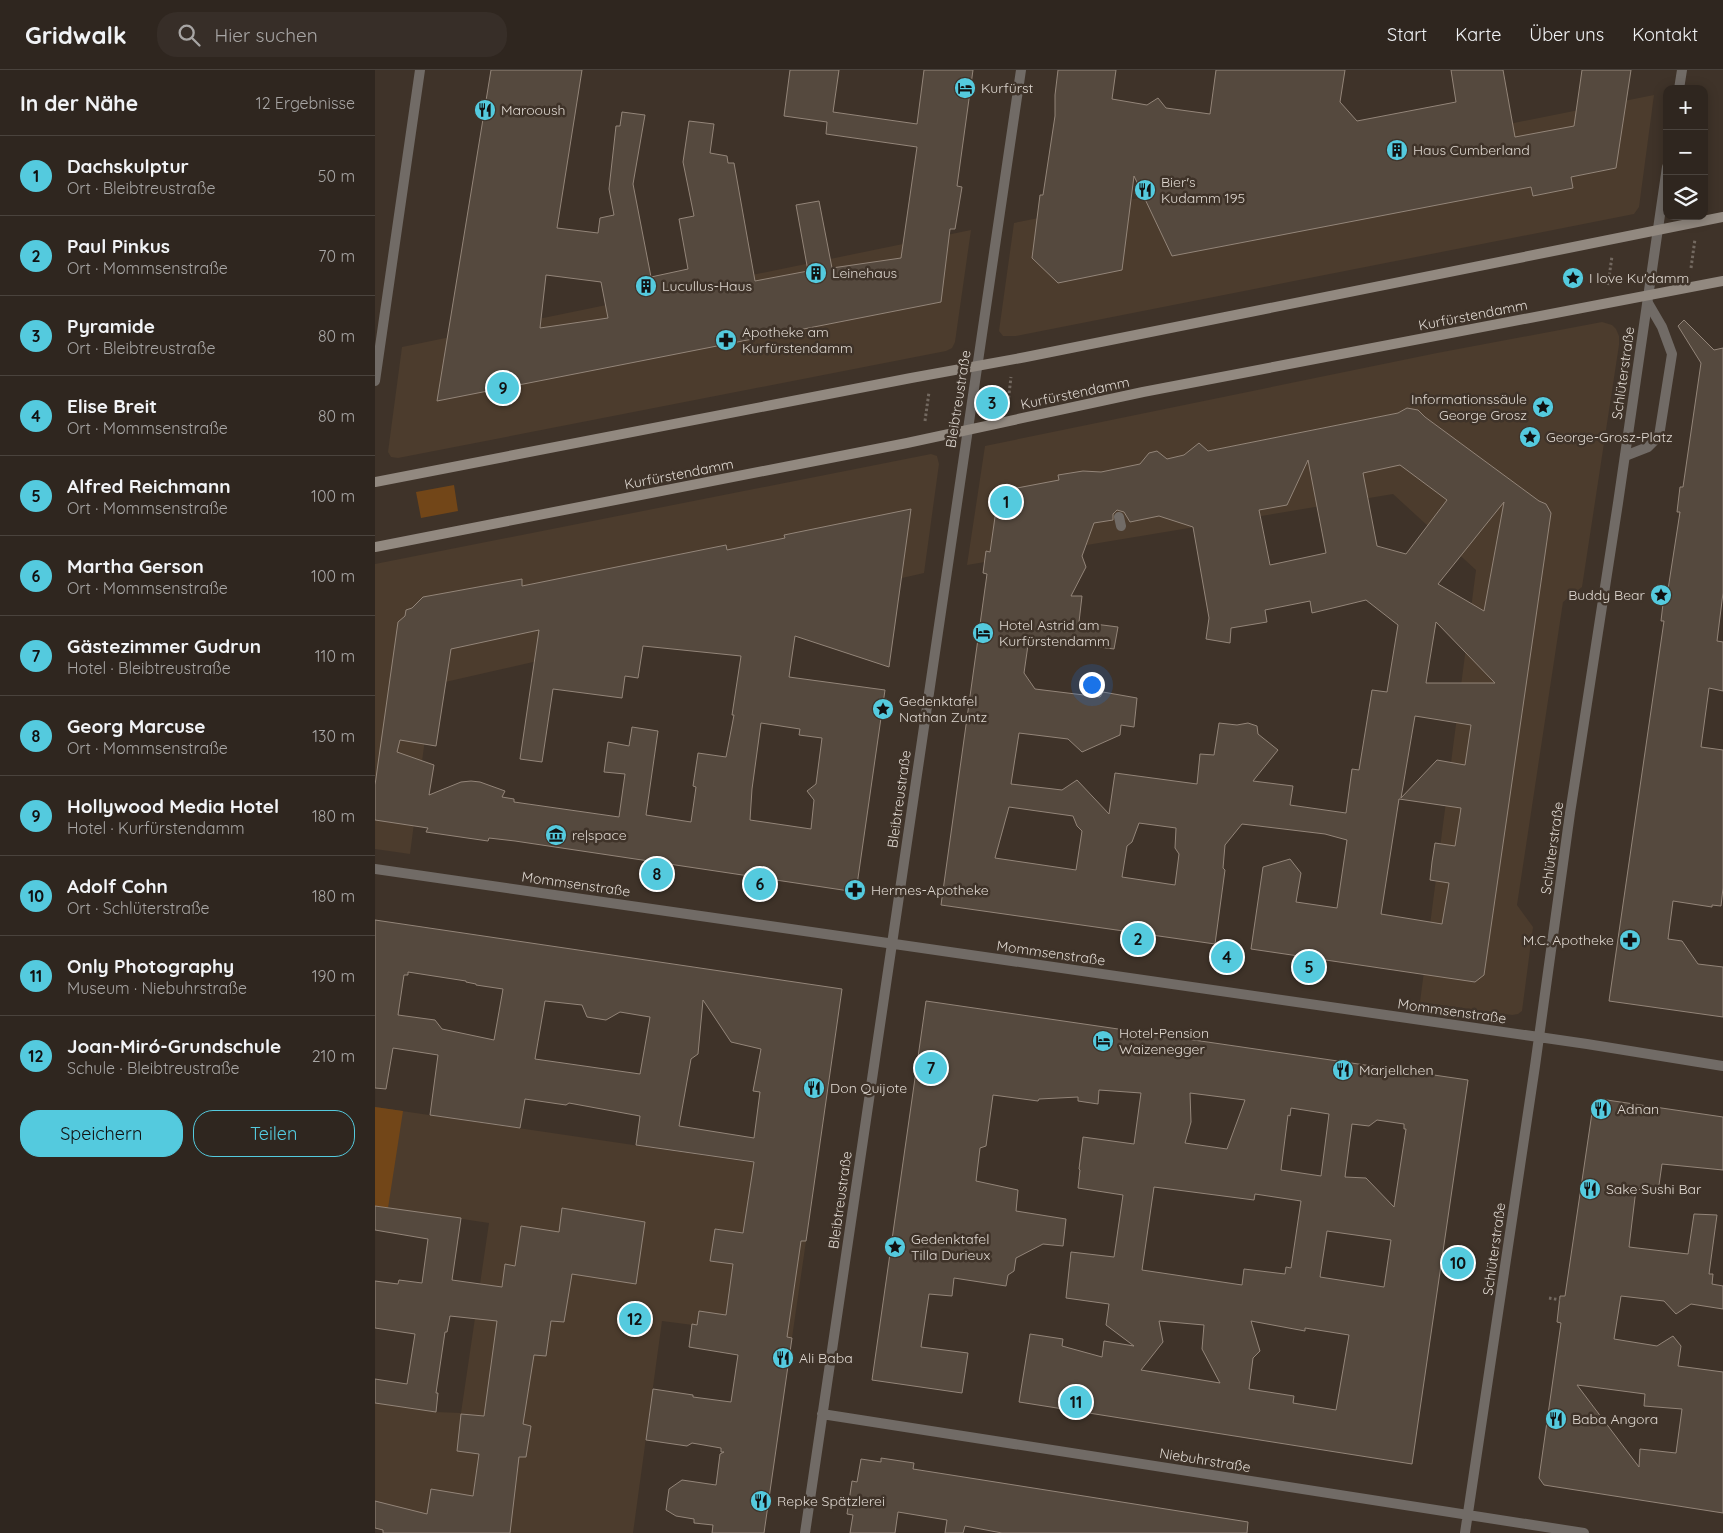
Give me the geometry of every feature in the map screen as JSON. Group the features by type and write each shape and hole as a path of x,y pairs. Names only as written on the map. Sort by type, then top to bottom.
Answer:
{"main road":[{"path":"375,482 977,366 1723,217"},
{"name":"Kurfürstendamm","path":"375,547 967,430 1091,403 1648,299 1723,281"}],"street":[{"path":"375,381 419,70"},
{"name":"Bleibtreustraße","path":"805,1533 1021,70"},
{"path":"1680,85 1682,70"},
{"name":"Schlüterstraße","path":"1465,1533 1666,175"},
{"path":"1625,456 1648,447 1659,436 1672,354 1662,327 1648,299"},
{"name":"Mommsenstraße","path":"375,868 1723,1066"},
{"name":"Niebuhrstraße","path":"822,1414 1583,1533"}],"path":[{"path":"1691,268 1696,237"},
{"path":"1608,285 1613,253"},
{"path":"1008,404 1012,372"},
{"path":"925,421 930,388"},
{"path":"1549,1298 1560,1300"}],"shaded area":[{"path":"1654,95 1639,207 1634,214 1016,336 1003,336 999,331 1014,223"},
{"path":"971,230 955,342 952,348 946,351 398,458 391,457 388,452 402,347"},
{"path":"1602,322 1612,325 1616,329 1619,336 1619,345 1582,587 1563,602 1517,905 1533,927 1522,1011 1512,1015 1420,1002 1476,570 1393,494 967,565 985,446 1437,353"},
{"path":"931,454 937,456 939,464 924,573 432,685 410,854 375,849 375,564"},
{"path":"454,485 458,511 421,518 416,492"},
{"path":"375,1107 816,1172 792,1338 662,1321 633,1533 383,1533 387,1504 375,1501 375,1403 436,1412 461,1413 489,1223 375,1206"},
{"path":"375,1107 403,1111 388,1208 375,1206"}],"building":[{"path":"491,70 582,70 557,228 598,233 600,218 614,215 609,189 616,126 620,126 622,112 645,115 633,184 651,277 688,269 679,219 694,216 683,162 689,121 714,124 710,153 727,156 728,163 734,163 755,281 808,271 796,205 819,201 832,268 901,258 917,147 826,134 827,122 784,116 790,70 839,70 833,112 917,124 924,70 973,70 957,186 962,187 955,229 950,229 941,302 437,401","holes":["546,275 601,282 608,318 540,328"]},
{"path":"1058,70 1116,70 1112,99 1147,105 1158,98 1166,108 1210,114 1216,70 1345,70 1340,102 1357,121 1456,102 1451,70 1503,70 1515,137 1574,126 1582,70 1631,70 1616,168 1571,177 1573,188 1533,196 1531,187 1172,256 1134,176 1122,270 1058,283 1032,258 1040,195 1043,195 1055,116"},
{"path":"1684,320 1714,350 1723,348 1723,593 1717,641 1723,642 1723,691 1709,688 1701,747 1723,750 1723,888 1721,906 1712,905 1712,907 1673,901 1668,939 1682,941 1698,964 1723,967 1723,1017 1609,1001 1664,621 1661,621 1664,595 1667,596 1680,512 1677,512 1680,487 1683,487 1701,363 1678,326"},
{"path":"1407,408 1418,410 1539,501 1546,504 1551,513 1484,975 1475,982 1251,949 1263,867 1290,859 1301,873 1296,902 1337,908 1347,840 1325,834 1242,824 1225,845 1223,868 1225,870 1215,944 941,905 987,574 983,573 986,551 990,552 996,510 993,501 995,491 1007,484 1017,488 1059,480 1058,475 1083,471 1101,472 1140,464 1149,453 1157,451 1167,459 1184,455 1199,443 1208,451 1398,413","holes":["1308,460 1326,553 1270,565 1259,510 1287,505","1400,465 1447,500 1406,554 1377,546 1363,473","1504,502 1484,611 1438,584","1117,510 1124,512 1130,522 1159,516 1193,527 1209,618 1206,639 1230,643 1231,628 1267,622 1265,610 1310,601 1312,613 1366,600 1398,625 1387,692 1372,690 1359,770 1352,769 1346,813 1290,805 1293,786 1253,781 1278,750 1258,734 1257,726 1248,723 1237,725 1219,723 1214,755 1200,754 1197,784 1115,773 1109,814 1077,780 1062,790 1011,784 1019,733 1068,739 1082,752 1120,735 1121,725 1134,727 1137,698 1103,692 1100,697 1035,689 1024,673 1029,638 1114,649 1118,627 1079,622 1082,596 1071,596 1086,567 1082,556 1094,523 1113,520 1113,514","1436,622 1495,683 1426,683","1415,716 1471,725 1465,765 1437,760 1401,798","1399,799 1461,808 1455,846 1435,843 1430,880 1449,883 1442,924 1381,914","1009,807 1073,816 1077,826 1082,831 1076,870 995,858","1139,823 1176,828 1175,848 1179,854 1175,885 1122,877 1127,846 1132,842"]},
{"path":"911,509 889,667 795,636 789,677 885,690 856,892 515,841 489,838 488,841 426,832 428,828 375,820 375,785 398,622 405,616 406,610 412,608 423,597 522,579 522,586 726,545 727,550 785,538 784,535","holes":["539,630 520,759 542,762 553,689 622,698 625,676 638,678 643,646 741,656 732,715 734,715 726,757 698,753 693,786 696,787 691,822 646,815 658,731 632,727 629,746 608,742 604,772 625,774 619,817 514,802 514,799 502,797 505,791 480,782 461,782 429,795 434,765 397,752 400,740 436,746 451,649","761,723 800,729 799,735 822,738 816,784 807,791 814,800 811,829 750,820 752,789"]},
{"path":"375,920 842,989 806,1241 801,1241 787,1337 792,1338 764,1533 712,1533 713,1525 694,1523 694,1519 676,1516 666,1510 669,1489 682,1480 716,1485 720,1454 724,1452 721,1452 721,1448 692,1443 687,1446 646,1440 653,1389 731,1402 738,1355 689,1347 692,1324 697,1325 699,1311 726,1315 733,1264 710,1261 715,1229 743,1233 754,1162 636,1145 640,1116 569,1103 566,1105 525,1099 520,1128 430,1115 438,1055 393,1048 386,1089 375,1088","holes":["408,972 503,989 494,1040 442,1029 435,1020 398,1015 404,975 408,975","703,1000 731,1042 761,1049 753,1091 760,1092 754,1138 679,1126 691,1059 698,1054","545,1001 582,1005 587,1017 606,1020 620,1012 650,1017 640,1074 535,1059"]},
{"path":"926,1001 1468,1080 1412,1464 1019,1402 1030,1334 1063,1339 1062,1346 1102,1357 1104,1341 1134,1346 1106,1325 1109,1304 1066,1298 1071,1252 1114,1257 1123,1195 1078,1188 1083,1137 1134,1144 1141,1093 1099,1090 1098,1104 1078,1101 1078,1097 1039,1099 1038,1101 993,1095 986,1146 980,1148 976,1181 1018,1190 1016,1211 1066,1219 1063,1246 1043,1244 1016,1258 1014,1271 1008,1275 1006,1286 954,1278 952,1296 929,1294 921,1347 968,1353 962,1393 872,1380","holes":["1190,1093 1245,1100 1227,1149 1185,1143 1191,1122","1291,1108 1329,1114 1321,1176 1281,1170 1288,1115 1290,1116","1377,1120 1404,1124 1404,1129 1406,1129 1394,1207 1366,1178 1345,1177 1352,1124 1369,1126","1154,1187 1254,1200 1255,1194 1301,1201 1291,1268 1286,1267 1285,1274 1244,1269 1242,1285 1142,1270","1327,1231 1391,1240 1384,1287 1320,1277","1159,1321 1204,1325 1202,1349 1220,1383 1141,1370 1163,1342","1251,1321 1305,1331 1305,1328 1349,1335 1336,1410 1293,1403 1294,1396 1249,1389 1253,1358 1260,1351"]},
{"path":"1600,1099 1723,1117 1723,1170 1662,1164 1658,1192 1636,1189 1629,1247 1688,1254 1694,1214 1717,1215 1709,1274 1713,1274 1712,1284 1723,1286 1723,1309 1691,1304 1676,1314 1664,1301 1621,1296 1614,1339 1657,1346 1673,1336 1681,1346 1678,1366 1723,1372 1723,1513 1544,1485 1539,1478 1561,1323 1557,1322 1560,1296 1565,1296 1593,1106","holes":["1577,1385 1645,1394 1644,1406 1682,1409 1676,1453 1640,1449 1639,1467"]},
{"path":"375,1206 461,1218 452,1280 502,1287 505,1264 515,1266 521,1226 559,1232 562,1208 645,1222 636,1284 572,1274 564,1322 551,1321 546,1356 534,1355 523,1424 531,1426 526,1457 519,1457 510,1533 383,1533 383,1530 375,1528 375,1501 427,1514 431,1489 473,1496 479,1454 457,1451 461,1414 484,1416 497,1321 450,1316 447,1332 445,1332 436,1393 438,1393 436,1412 375,1403 375,1379 407,1384 415,1334 375,1328 375,1281 398,1284 399,1280 422,1283 428,1239 375,1230"},
{"path":"881,1458 914,1463 913,1469 1248,1522 1247,1533 1002,1533 965,1526 963,1533 945,1533 947,1520 898,1512 895,1533 850,1533 853,1515 847,1514 852,1481 857,1482 861,1459 881,1462"}],"place":[{"name":"Kurfürst","path":"965,88"},
{"name":"Marooush","path":"485,110"},
{"name":"Haus Cumberland","path":"1397,150"},
{"name":"Bier's Kudamm 195","path":"1145,190"},
{"name":"Leinehaus","path":"816,273"},
{"name":"I love Ku'damm","path":"1573,278"},
{"name":"Lucullus-Haus","path":"646,286"},
{"name":"Apotheke am Kurfürstendamm","path":"726,340"},
{"name":"Hollywood Media Hotel","path":"503,388"},
{"name":"Pyramide","path":"992,403"},
{"name":"Informationssäule George Grosz","path":"1543,407"},
{"name":"George-Grosz-Platz","path":"1530,437"},
{"name":"Dachskulptur","path":"1006,502"},
{"name":"Buddy Bear","path":"1661,595"},
{"name":"Hotel Astrid am Kurfürstendamm","path":"983,633"},
{"name":"Gedenktafel Nathan Zuntz","path":"883,709"},
{"name":"re|space","path":"556,835"},
{"name":"Georg Marcuse","path":"657,874"},
{"name":"Martha Gerson","path":"760,884"},
{"name":"Hermes-Apotheke","path":"855,890"},
{"name":"Paul Pinkus","path":"1138,939"},
{"name":"M.C. Apotheke","path":"1630,940"},
{"name":"Elise Breit","path":"1227,957"},
{"name":"Alfred Reichmann","path":"1309,967"},
{"name":"Hotel-Pension Waizenegger","path":"1103,1041"},
{"name":"Gästezimmer Gudrun","path":"931,1068"},
{"name":"Marjellchen","path":"1343,1070"},
{"name":"Don Quijote","path":"814,1088"},
{"name":"Adnan","path":"1601,1109"},
{"name":"Sake Sushi Bar","path":"1590,1189"},
{"name":"Gedenktafel Tilla Durieux","path":"895,1247"},
{"name":"Adolf Cohn","path":"1458,1263"},
{"name":"Joan-Miró-Grundschule","path":"635,1319"},
{"name":"Ali Baba","path":"783,1358"},
{"name":"Only Photography","path":"1076,1402"},
{"name":"Baba Angora","path":"1556,1419"},
{"name":"Repke Spätzlerei","path":"761,1501"}]}
